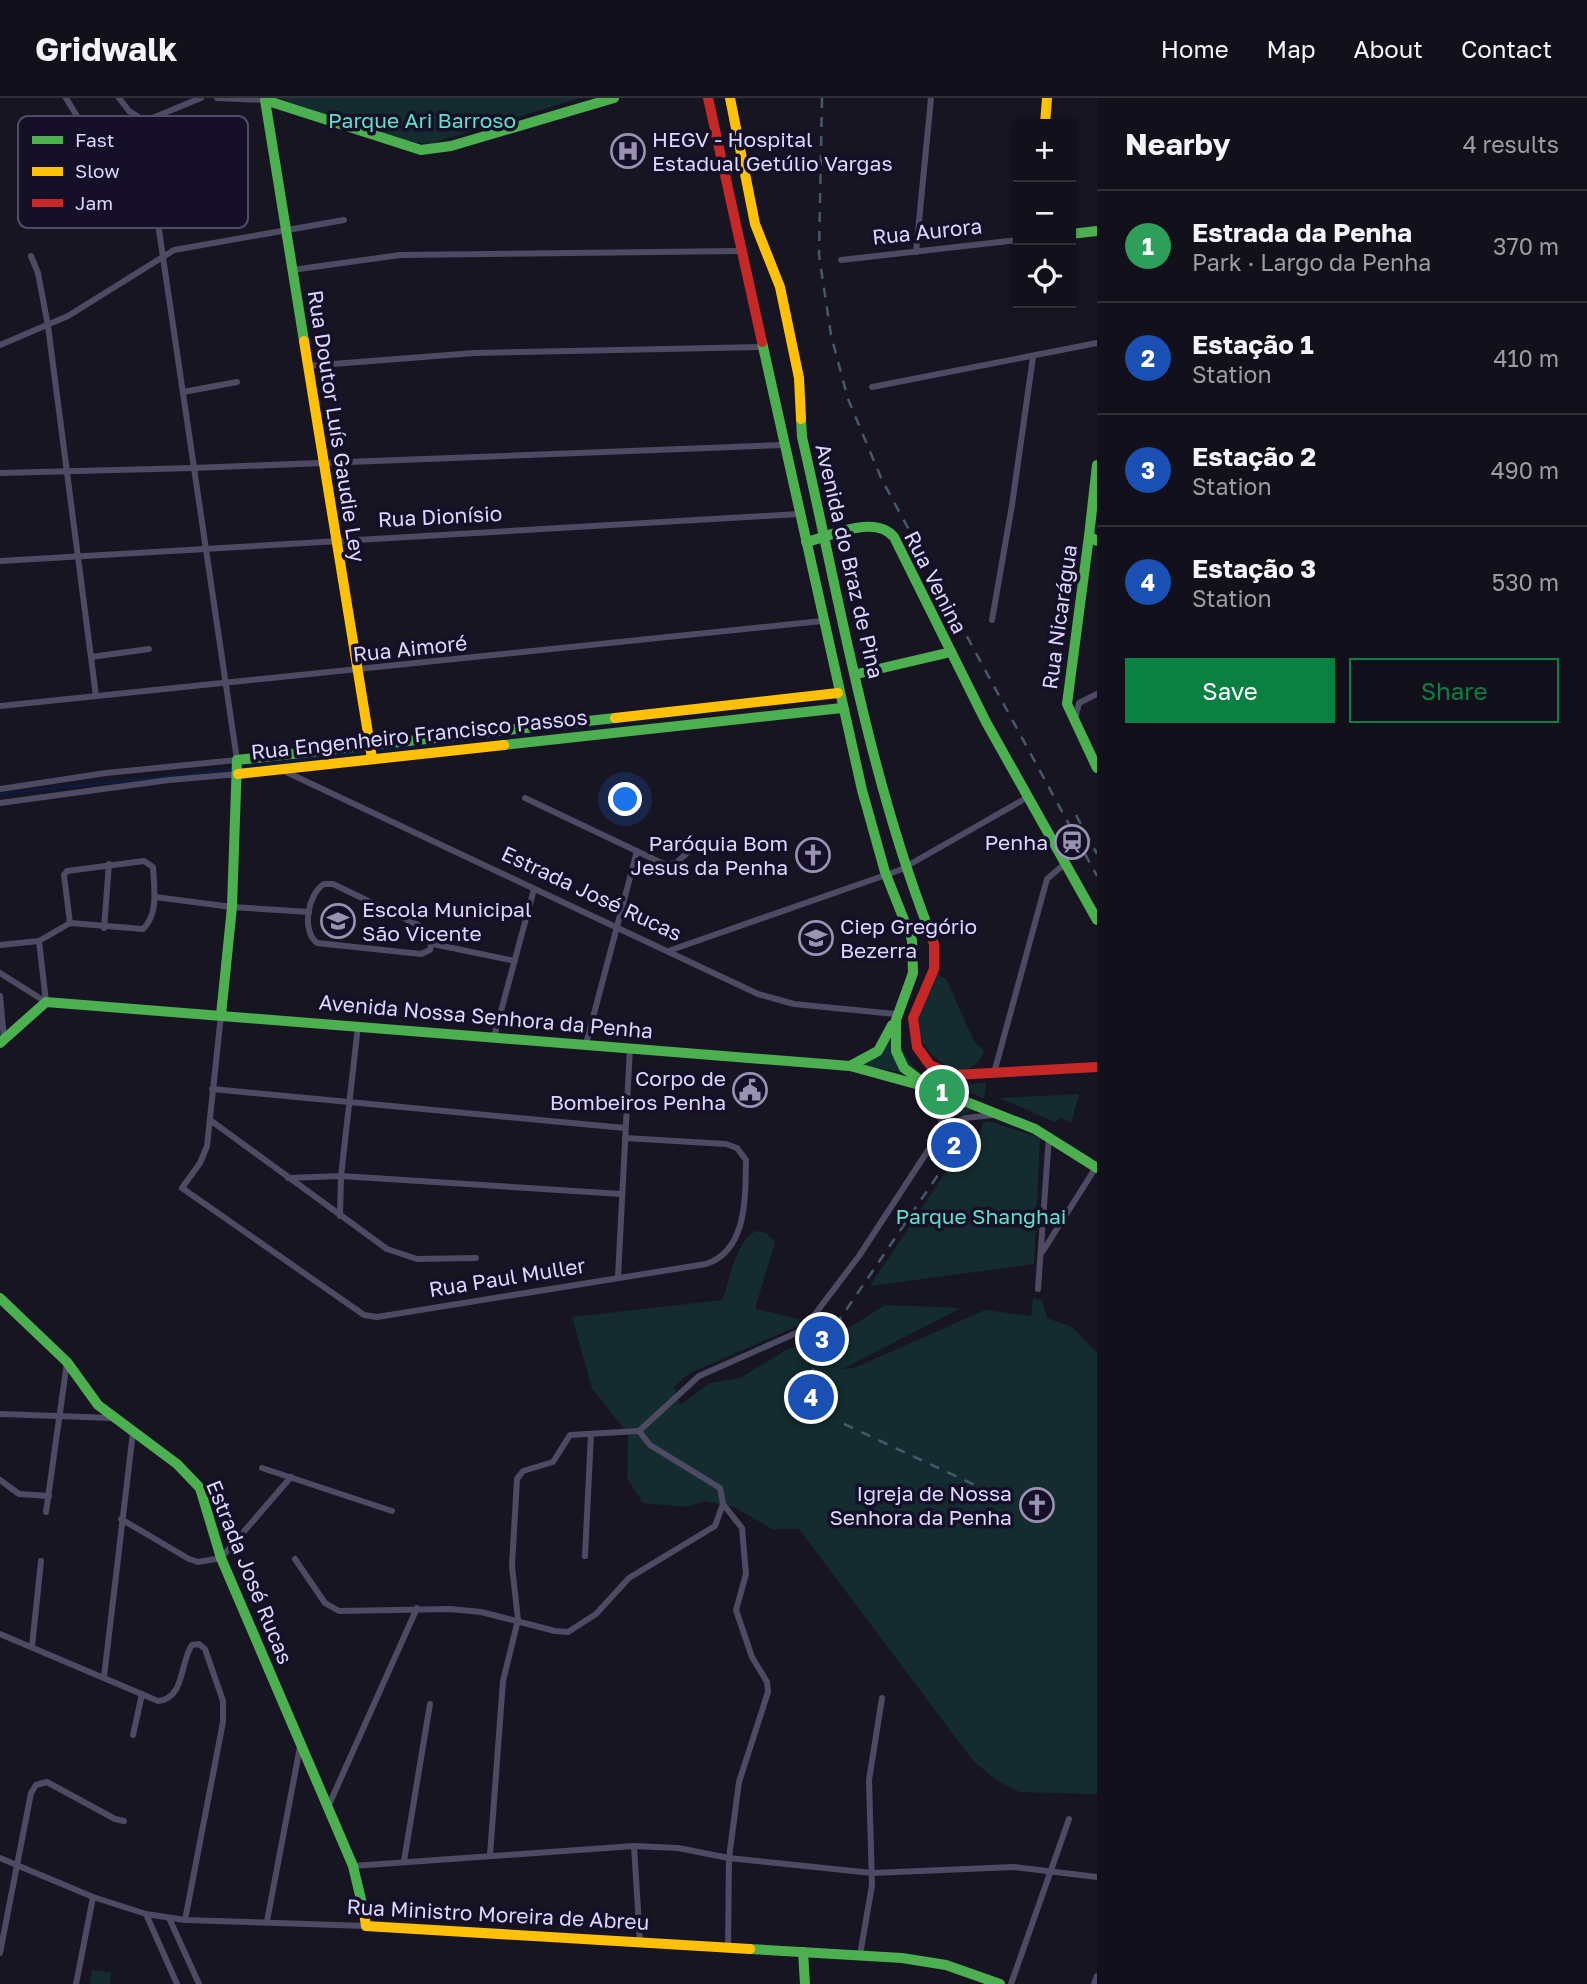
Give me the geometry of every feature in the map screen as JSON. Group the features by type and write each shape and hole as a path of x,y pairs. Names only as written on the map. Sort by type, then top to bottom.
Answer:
{"street":[{"path":"65,98 76,116"},
{"path":"119,98 129,111 137,116"},
{"path":"157,116 201,98"},
{"path":"217,98 265,100 360,133 421,150 451,146 614,98"},
{"name":"Avenida do Braz de Pina","path":"708,98 712,106 740,251 838,693 886,876 915,952 912,975 895,1014"},
{"name":"Avenida do Braz de Pina","path":"730,98 755,224 780,287 799,378 802,437 857,674 905,868 936,952 934,969 922,991 913,1037 922,1056 939,1070 963,1075 994,1073"},
{"path":"916,252 931,98"},
{"path":"1045,119 1047,98"},
{"name":"Rua Doutor Luís Gaudie Ley","path":"265,100 371,751"},
{"path":"0,345 48,326 162,255 186,246 344,220"},
{"path":"159,228 193,468 208,550 237,767 232,907 210,1120 380,1244 404,1256 476,1258"},
{"path":"1076,233 1097,231"},
{"name":"Rua Aurora","path":"841,260 1013,241"},
{"path":"292,270 400,255 740,251"},
{"path":"31,256 38,273 48,326 96,696"},
{"path":"872,387 1097,343"},
{"path":"307,366 474,353 762,347"},
{"path":"992,620 1033,357"},
{"path":"183,392 237,382"},
{"path":"0,472 193,468 784,445"},
{"name":"Rua Nicarágua","path":"1097,465 1093,539 1067,694 1075,726 1097,768"},
{"name":"Rua Dionísio","path":"0,561 799,514"},
{"name":"Rua Venina","path":"806,542 874,525 889,530 1028,797 1097,920"},
{"name":"Rua Aimoré","path":"0,706 822,621"},
{"path":"91,657 149,649"},
{"path":"857,674 951,652"},
{"name":"Rua Engenheiro Francisco Passos","path":"597,727 838,693"},
{"path":"1075,726 1077,706 1097,694"},
{"path":"803,697 805,712"},
{"name":"Rua Engenheiro Francisco Passos","path":"0,803 169,780 237,767 371,751 597,727 842,708"},
{"name":"Rua Engenheiro Francisco Passos","path":"0,789 106,773 237,767 282,770 371,751"},
{"name":"Estrada José Rucas","path":"282,770 615,927 775,999 895,1014"},
{"path":"525,797 671,865 698,844"},
{"path":"671,950 905,868 1028,797"},
{"path":"586,1044 637,851"},
{"path":"0,945 39,941 71,923 104,928 143,929 149,923 155,897 153,867 149,863 109,864 64,873 71,923"},
{"path":"104,928 109,864"},
{"path":"1061,867 1048,877 994,1073 1097,1067"},
{"path":"324,884 333,884 420,926 432,934 433,944 428,952 421,954 324,946 313,940 309,912 317,888 324,884"},
{"path":"494,1037 534,889"},
{"path":"155,897 232,907 309,912"},
{"path":"39,941 47,1002"},
{"path":"433,944 515,961"},
{"path":"0,973 47,1002"},
{"path":"0,996 2,1038"},
{"path":"2,1038 47,1002"},
{"name":"Avenida Nossa Senhora da Penha","path":"47,1002 850,1066 924,1086 1001,1114 1049,1136 1097,1167"},
{"path":"850,1066 873,1056 885,1043 895,1014"},
{"path":"895,1014 893,1038 901,1062 924,1086 940,1110 942,1129"},
{"path":"340,1216 341,1176 358,1025"},
{"path":"618,1277 630,1047"},
{"path":"212,1089 625,1128"},
{"path":"490,1855 503,1681 518,1620 513,1541 514,1494 519,1474 553,1462 567,1437 639,1431 699,1376 803,1330 859,1256 942,1129 965,1118 1001,1114"},
{"name":"Rua Paul Muller","path":"210,1120 200,1163 182,1184 183,1190 364,1315 377,1317 706,1264 722,1258 733,1241 745,1199 746,1160 737,1148 726,1144 625,1138"},
{"path":"1038,1289 1049,1136"},
{"path":"1042,1253 1097,1167"},
{"path":"288,1178 341,1176 621,1194"},
{"name":"Estrada José Rucas","path":"0,1298 66,1362 83,1388 113,1418 177,1464 200,1488 221,1558 353,1867 361,1892 366,1926"},
{"path":"46,1512 66,1362"},
{"path":"0,1414 113,1418"},
{"path":"639,1431 650,1445 720,1488 723,1504 742,1528 746,1574 736,1610 752,1657 767,1682 768,1692 738,1782 729,1858 728,1948"},
{"path":"104,1676 133,1432"},
{"path":"584,1556 591,1434"},
{"path":"262,1468 392,1511"},
{"path":"121,1519 189,1559 198,1562 221,1558 291,1477"},
{"path":"0,1480 19,1494 49,1496"},
{"path":"295,1559 325,1603 343,1611 417,1608 481,1612 555,1632 578,1628 596,1614 629,1578 710,1530 718,1520 723,1504"},
{"path":"32,1647 41,1561"},
{"path":"328,1807 417,1608"},
{"path":"0,1634 158,1700 166,1700 177,1686 188,1652 195,1643 205,1650 224,1706 185,1920"},
{"path":"133,1735 142,1694"},
{"path":"860,1955 872,1873 869,1780 882,1698"},
{"path":"404,1861 430,1704"},
{"path":"267,1922 300,1747"},
{"path":"0,1953 36,1784 47,1783 115,1819 124,1821"},
{"path":"1011,1984 1069,1819"},
{"path":"634,1846 640,1942"},
{"path":"353,1867 404,1861 634,1846 678,1848 729,1858 872,1873 920,1873 995,1867 1097,1877"},
{"name":"Rua Ministro Moreira de Abreu","path":"0,1858 93,1897 146,1914 169,1918 366,1926 860,1955 946,1965 1000,1984"},
{"path":"75,1984 93,1897"},
{"path":"146,1914 177,1984"},
{"path":"169,1918 199,1984"},
{"path":"803,1952 805,1984"},
{"path":"1094,1984 1097,1976"}],"green space":[{"name":"Parque Ari Barroso","path":"279,98 580,98 429,144 394,140"},
{"path":"935,973 946,979 974,1041 984,1051 972,1067 963,1070 945,1065 929,1051 919,1034 920,1012"},
{"path":"898,1037 904,1052 924,1076 950,1093 995,1113 971,1111 945,1122 944,1106 938,1094 928,1084 916,1077 857,1065 885,1041"},
{"path":"986,1083 984,1098 947,1085"},
{"path":"1079,1094 1071,1123 1061,1117 1055,1122 1000,1098"},
{"name":"Parque Shanghai","path":"989,1121 1040,1138 1034,1264 870,1286 971,1134 979,1137 983,1123"},
{"path":"756,1231 766,1233 775,1242 755,1309 799,1319 800,1325 690,1373 674,1387 680,1405 710,1383 740,1378 786,1350 852,1326 885,1305 961,1308 842,1369 854,1368 985,1310 1031,1316 1033,1298 1042,1301 1047,1318 1072,1327 1097,1353 1097,1794 1019,1792 998,1781 974,1762 799,1529 772,1529 734,1507 704,1501 688,1507 643,1503 627,1478 628,1434 592,1388 572,1317 722,1300 738,1252"},
{"path":"92,1970 111,1972 110,1984 90,1984"}],"waterway":[{"path":"375,751 702,713"},
{"path":"240,768 368,751"},
{"path":"0,794 233,769"}],"railway":[{"path":"822,98 819,255 831,335 848,399 882,480 1097,876"},
{"path":"1076,815 1097,854"},
{"path":"825,1341 955,1150"},
{"path":"808,1397 818,1340"},
{"path":"844,1424 1003,1498"}],"traffic: fast":[{"path":"304,341 265,100 421,150 451,146 614,98"},
{"path":"1076,233 1097,231"},
{"path":"762,342 862,790 885,872 912,940 913,973 896,1020 896,1051 904,1068 929,1087 1035,1129 1097,1168"},
{"path":"801,419 802,437 872,748 889,810 929,930"},
{"path":"1097,465 1089,536 1097,541"},
{"path":"806,542 864,527 886,530 894,537 986,722 1097,920"},
{"path":"1089,536 1067,704 1097,768"},
{"path":"857,674 951,652"},
{"path":"504,745 842,708"},
{"path":"221,1015 232,907 237,760 615,718"},
{"path":"0,1043 46,1002 850,1066 878,1051 892,1025"},
{"path":"850,1066 923,1086"},
{"path":"0,1298 67,1362 98,1405 177,1464 200,1488 221,1558 353,1866 364,1912"},
{"path":"750,1949 902,1958 946,1965 1000,1984"},
{"path":"803,1952 805,1984"}],"traffic: slow":[{"path":"730,98 755,224 780,287 799,378 801,419"},
{"path":"1045,119 1047,98"},
{"path":"304,341 372,758"},
{"path":"615,718 838,693"},
{"path":"238,774 504,745"},
{"path":"364,1912 366,1926 750,1949"}],"traffic: jam":[{"path":"708,98 762,342"},
{"path":"929,930 934,944 934,969 913,1018 917,1047 930,1065 954,1075 1097,1067"}],"place":[{"name":"HEGV - Hospital Estadual Getúlio Vargas","path":"628,151"},
{"name":"Penha","path":"1072,842"},
{"name":"Paróquia Bom Jesus da Penha","path":"813,855"},
{"name":"Escola Municipal São Vicente","path":"338,921"},
{"name":"Ciep Gregório Bezerra","path":"816,938"},
{"name":"Corpo de Bombeiros Penha","path":"750,1090"},
{"name":"Estrada da Penha","path":"942,1092"},
{"name":"Estação 1","path":"954,1145"},
{"name":"Estação 2","path":"822,1339"},
{"name":"Estação 3","path":"811,1397"},
{"name":"Igreja de Nossa Senhora da Penha","path":"1037,1505"}]}
